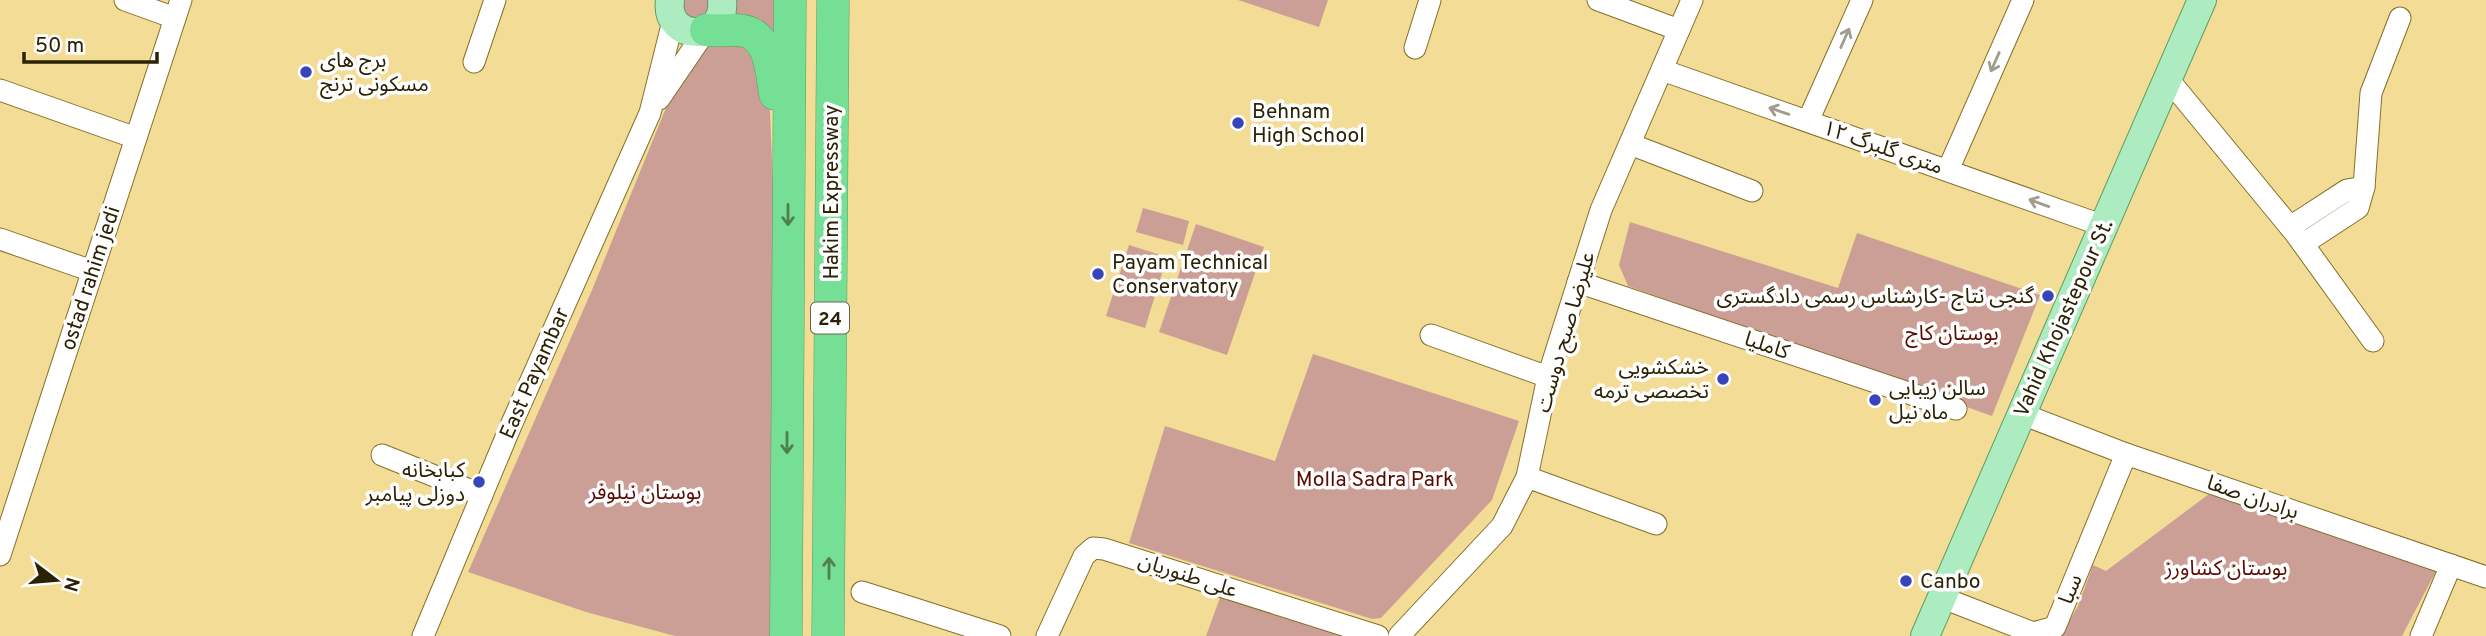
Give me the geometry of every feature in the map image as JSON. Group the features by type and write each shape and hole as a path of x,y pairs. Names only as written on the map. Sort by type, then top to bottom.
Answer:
{"highway":[{"name":"Hakim Expressway","path":"786,636 790,0"},
{"name":"Hakim Expressway","path":"828,636 833,0"},
{"path":"832,50 840,0"},
{"path":"706,30 747,32 762,42 768,54 788,167"}],"main road":[{"path":"666,6 688,31 697,33 718,21 722,14 722,0"},
{"name":"Vahid Khojastepour St.","path":"1925,636 2202,0"}],"street":[{"path":"125,0 178,9"},
{"path":"474,62 495,0"},
{"path":"1415,48 1430,0"},
{"path":"1598,0 1679,30"},
{"name":"علیرضا صبح دوست","path":"1399,636 1502,526 1527,477 1548,377 1601,210 1692,0"},
{"path":"1808,121 1862,0"},
{"path":"1948,170 2023,0"},
{"name":"East Payambar","path":"650,113 666,6"},
{"name":"ostad rahim jedi","path":"1,549 178,9"},
{"path":"2296,236 2347,190 2364,187 2371,93 2400,18"},
{"name":"East Payambar","path":"427,635 482,495 650,113 706,30"},
{"name":"۱۲ متری گلبرگ","path":"1661,70 2104,226"},
{"path":"2168,79 2296,236 2372,341"},
{"path":"0,90 136,138"},
{"path":"1630,144 1752,191"},
{"path":"0,239 92,271"},
{"name":"کاملیا","path":"1578,282 1956,409"},
{"path":"1431,335 1548,377"},
{"name":"برادران صفا","path":"2022,414 2126,454 2486,577"},
{"name":"سبا","path":"1956,603 2033,633 2054,627 2126,454"},
{"path":"382,455 482,495"},
{"path":"1527,477 1656,524"},
{"name":"علی طنوریان","path":"1047,636 1084,556 1093,548 1104,549 1378,636"},
{"path":"2421,636 2451,565"},
{"path":"862,592 1000,636"}],"green space":[{"path":"673,0 717,0 695,28"},
{"path":"728,0 780,0 780,57 727,15"},
{"path":"1238,0 1328,0 1319,27"},
{"name":"بوستان نیلوفر","path":"730,36 768,61 778,314 773,636 675,636 586,612 468,572 592,290 670,98 705,46"},
{"path":"1143,208 1189,221 1183,245 1136,232"},
{"name":"بوستان کاج","path":"1630,222 1838,288 1857,233 2040,295 1992,416 1628,286 1619,265"},
{"path":"1196,224 1264,247 1227,355 1159,332"},
{"path":"1129,245 1167,257 1145,328 1106,316"},
{"name":"Molla Sadra Park","path":"1313,354 1519,421 1492,500 1381,618 1372,619 1129,543 1165,426 1275,461"},
{"name":"بوستان کشاورز","path":"2213,491 2437,569 2402,636 2060,636 2078,606 2093,565 2106,571"},
{"path":"1221,595 1351,636 1206,636"}],"place":[{"name":"برج های مسکونی ترنج","path":"306,72"},
{"name":"Behnam High School","path":"1238,123"},
{"name":"Payam Technical Conservatory","path":"1098,274"},
{"name":"گنجی نتاج -کارشناس رسمی دادگستری","path":"2048,296"},
{"name":"خشکشویی تخصصی ترمه","path":"1723,379"},
{"name":"سالن زیبایی ماه نیل","path":"1875,400"},
{"name":"کبابخانه دوزلی پیامبر","path":"479,482"},
{"name":"Canbo","path":"1906,581"}]}
